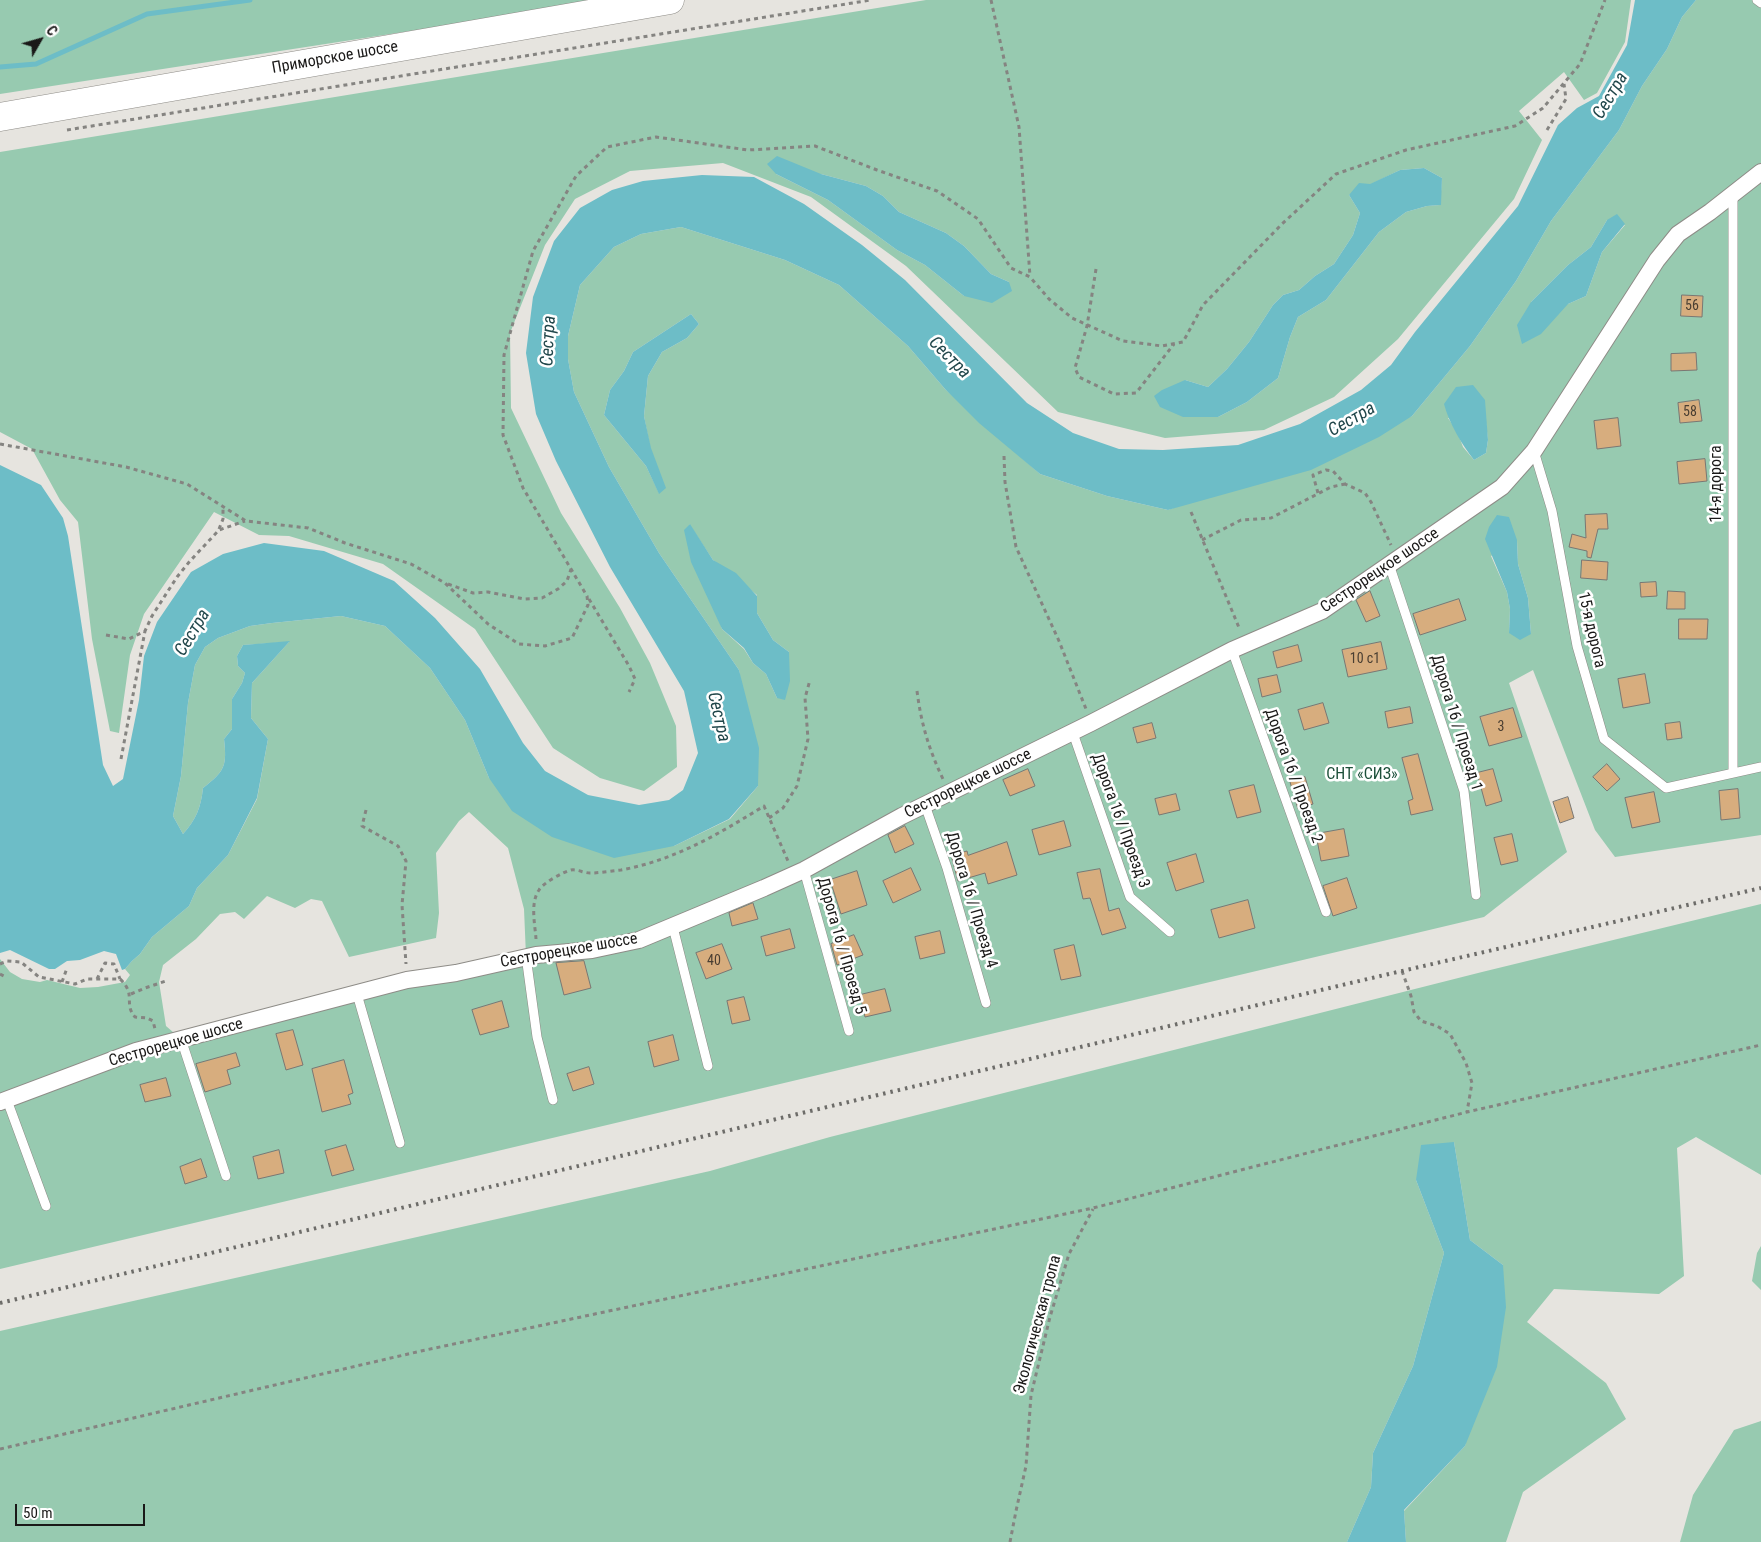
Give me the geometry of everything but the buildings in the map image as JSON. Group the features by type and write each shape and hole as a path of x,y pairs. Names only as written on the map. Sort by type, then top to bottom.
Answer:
{"highway":[{"name":"Приморское шоссе","path":"0,117 670,0"}],"street":[{"name":"Сестрорецкое шоссе","path":"3,1101 103,1063 161,1044 407,980 456,973 531,956 592,950 639,940 799,872 902,816 1073,733 1239,647 1322,612 1502,487 1534,450 1658,260 1678,234 1761,172"}],"lane":[{"path":"1757,0 1761,3"},
{"name":"14-я дорога","path":"1733,194 1733,773"},
{"name":"15-я дорога","path":"1534,450 1552,511 1577,646 1604,739 1666,788 1733,773"},
{"name":"Дорога 16 / Проезд 1","path":"1393,562 1464,791 1476,895"},
{"name":"Дорога 16 / Проезд 2","path":"1239,647 1326,912"},
{"name":"Дорога 16 / Проезд 3","path":"1073,733 1130,897 1170,932"},
{"path":"1733,773 1761,766"},
{"name":"Дорога 16 / Проезд 4","path":"925,805 947,868 986,1004"},
{"name":"Дорога 16 / Проезд 5","path":"799,872 849,1031"},
{"path":"673,927 708,1066"},
{"path":"531,956 537,1037 553,1100"},
{"path":"357,994 400,1143"},
{"path":"181,1039 226,1176"},
{"path":"3,1101 46,1206"}],"path":[{"path":"62,130 871,0"},
{"path":"991,0 1019,127 1030,277"},
{"path":"629,692 635,679 629,666 523,488 503,435 504,355 533,251 576,176 607,147 656,137 748,150 815,146 937,191 978,219 1011,268 1030,277 1048,300 1072,318 1123,341 1162,346 1184,342 1203,305 1282,224 1336,174 1406,150 1515,126 1542,108 1580,64 1606,0"},
{"path":"1547,130 1566,98 1564,83"},
{"path":"1096,269 1087,326 1074,368 1079,377 1114,394 1136,392 1174,344"},
{"path":"0,444 126,467 187,484 246,521"},
{"path":"1004,456 1005,482 1016,547 1059,641 1091,723"},
{"path":"1318,493 1313,475 1326,470 1334,471 1345,484 1365,493 1371,502 1393,562"},
{"path":"1202,540 1241,520 1271,518 1331,487 1345,484"},
{"path":"121,759 145,631 152,616 177,577 219,530 223,519 223,506"},
{"path":"1191,512 1239,647"},
{"path":"219,530 246,521 308,528 345,543 411,564 445,583 473,593 488,592 524,599 542,598 558,589 567,581 571,569"},
{"path":"445,583 488,624 520,644 546,646 572,638 588,605 587,596"},
{"path":"106,635 129,639 145,631"},
{"path":"769,818 783,808 798,786 808,739 805,698 810,680"},
{"path":"917,691 930,752 950,793"},
{"path":"531,956 534,904 539,889 550,880 572,870 590,873 619,870 654,863 691,848 764,806 799,872"},
{"path":"366,810 362,826 398,846 406,861 402,905 407,980"},
{"path":"0,964 7,961 22,962 39,977 74,984 87,979 120,979"},
{"path":"97,979 105,963 114,964 120,979 128,986 131,994 129,1006 132,1013 135,1017 147,1018 153,1021 161,1044"},
{"path":"62,982 67,968"},
{"path":"1402,971 1411,996 1414,1012 1422,1021 1437,1026 1450,1034 1466,1063 1472,1083 1467,1112"},
{"path":"0,974 4,976"},
{"path":"131,994 166,981"},
{"path":"0,1449 421,1351 1093,1208 1467,1112 1761,1045"},
{"name":"Экологическая тропа","path":"1010,1542 1026,1466 1031,1395 1050,1317 1069,1254 1093,1208"}],"green space":[{"path":"0,0 612,0 0,94"},
{"path":"926,0 1631,0 1625,42 1597,93 1584,100 1564,72 1519,111 1542,140 1514,199 1398,339 1334,397 1264,430 1165,438 1058,412 906,266 811,197 723,163 630,171 575,199 545,245 510,333 511,408 561,513 620,608 650,663 676,726 677,767 644,791 600,778 553,748 475,629 383,564 289,536 259,535 214,512 144,614 130,655 119,733 110,731 92,639 78,522 60,500 32,449 0,432 0,152","holes":["1424,168 1442,178 1440,205 1427,206 1406,212 1379,232 1326,300 1298,317 1278,378 1247,402 1218,417 1185,380 1208,387 1227,369 1249,342 1273,305 1283,295 1299,290 1315,276 1334,264 1353,235 1360,213 1349,195 1400,170","776,174 821,174 866,186 883,196 899,212 946,233 964,246 991,274 1009,282 964,296 925,265 897,250 828,200"]},
{"name":"СНТ «СИЗ»","path":"1696,0 1761,0 1761,835 1615,857 1595,830 1533,670 1509,683 1567,852 1484,917 0,1269 0,959 10,972 22,979 40,982 47,980 80,988 125,982 130,975 125,969 140,954 152,937 189,906 197,888 228,855 257,799 268,739 251,718 252,683 289,642 243,645 237,656 238,666 245,673 242,683 232,699 232,729 224,739 225,756 223,767 216,777 203,788 197,813 183,834 173,816 181,776 188,703 195,665 205,647 218,638 250,626 341,616 385,626 430,668 465,720 489,778 674,846 730,819 758,786 739,670 659,553 609,467 574,392 568,359 568,336 580,285 614,247 641,234 681,227 785,260 839,285 908,346 945,389 1040,474 1107,496 1168,510 1412,416 1470,346 1516,281 1551,221 1619,130 1642,86 1667,49 1682,17","holes":["1607,220 1625,225 1602,252 1586,296 1568,304 1531,302 1568,265 1591,247","691,314 699,324 687,338 662,352 648,376 644,416 659,493 646,466 604,415 610,390 624,371 633,352","1448,418 1486,423 1488,440 1486,453 1474,460 1463,447 1457,431","689,524 713,560 757,595 757,613 773,640 789,652 777,698 766,674 753,663 744,649 722,629","1517,540 1518,564 1528,598 1531,634 1509,633 1510,609 1507,592 1491,556","469,812 508,848 524,909 526,956 181,1039 166,1026 159,982 163,965 196,939 220,914 235,912 244,919 267,896 295,908 311,899 322,901 349,957 436,938 439,913 436,853 459,821"]},
{"path":"1761,904 1761,1175 1696,1137 1677,1148 1684,1276 1659,1294 1554,1289 1527,1322 1606,1383 1626,1419 1523,1492 1506,1542 1406,1542 1404,1511 1465,1446 1503,1265 1470,1240 1454,1142 1416,1180 1444,1253 1413,1366 1373,1453 1371,1487 1347,1542 0,1542 0,1331 710,1171 830,1137 1482,972"},
{"path":"1761,1246 1761,1290 1752,1281 1757,1253"},
{"path":"1761,1421 1761,1542 1680,1542 1693,1495 1734,1430"}],"water":[{"name":"Сестра","path":"1635,0 1696,0 1682,17 1667,49 1642,86 1619,130 1551,221 1516,281 1470,346 1412,416 1379,437 1311,470 1168,510 1107,496 1040,474 979,423 945,389 908,346 839,285 785,260 681,227 641,234 614,247 580,285 568,336 568,359 574,392 609,467 659,553 739,670 759,748 758,786 729,819 674,846 614,858 552,837 512,811 489,778 465,720 430,668 385,626 341,616 250,626 218,638 205,647 195,665 188,703 181,776 173,816 183,834 197,813 203,788 216,777 223,767 225,756 224,739 232,729 232,699 242,683 245,673 238,666 237,656 243,645 290,641 252,683 251,718 268,739 257,798 228,855 197,888 189,906 152,937 140,954 125,969 122,970 116,954 104,951 80,960 67,961 55,969 49,969 10,950 0,953 0,465 41,485 63,518 68,536 103,765 113,786 123,779 139,700 144,656 157,622 191,572 223,554 264,543 324,551 394,581 435,618 480,669 523,743 545,771 588,795 639,805 669,800 683,790 698,753 684,691 610,567 556,461 536,414 526,353 533,297 554,241 580,208 612,190 643,181 702,175 754,177 804,204 862,245 905,280 1027,403 1073,433 1119,449 1163,450 1238,445 1300,424 1361,390 1391,365 1415,332 1518,206 1558,125 1577,108 1599,96 1627,45"},
{"path":"777,156 821,174 866,186 883,196 899,212 946,233 964,246 991,274 1009,282 1012,291 992,303 964,296 925,265 897,250 828,200 776,174 767,164"},
{"path":"1424,168 1442,178 1441,205 1427,206 1406,212 1379,232 1326,300 1298,317 1278,378 1247,402 1218,417 1183,417 1160,407 1154,396 1162,390 1185,380 1208,387 1227,369 1249,342 1273,305 1283,295 1299,290 1315,276 1334,264 1353,235 1360,213 1349,195 1359,183 1370,184 1400,170"},
{"path":"1617,214 1625,224 1602,252 1586,296 1568,304 1541,334 1522,344 1517,325 1531,302 1568,265 1591,247 1607,220"},
{"path":"691,314 699,324 687,338 662,352 648,376 644,416 651,448 666,488 659,494 646,466 604,415 610,390 624,371 633,352"},
{"path":"1473,385 1485,400 1488,440 1486,453 1474,460 1456,433 1444,404 1456,387"},
{"path":"1497,515 1509,517 1517,540 1518,564 1528,598 1531,634 1520,640 1509,633 1510,609 1507,592 1485,539 1489,527"},
{"path":"690,524 713,560 736,573 757,596 757,613 773,640 789,652 790,681 785,700 777,698 766,674 753,663 744,648 722,629 691,562 684,530"},
{"path":"1454,1142 1470,1240 1503,1265 1506,1307 1497,1367 1465,1446 1404,1510 1406,1542 1347,1542 1371,1487 1373,1453 1413,1366 1444,1253 1416,1180 1421,1145"}],"waterway":[{"path":"0,67 36,64 147,14 250,0"}],"railway":[{"path":"0,1303 1376,977 1761,888"}]}
